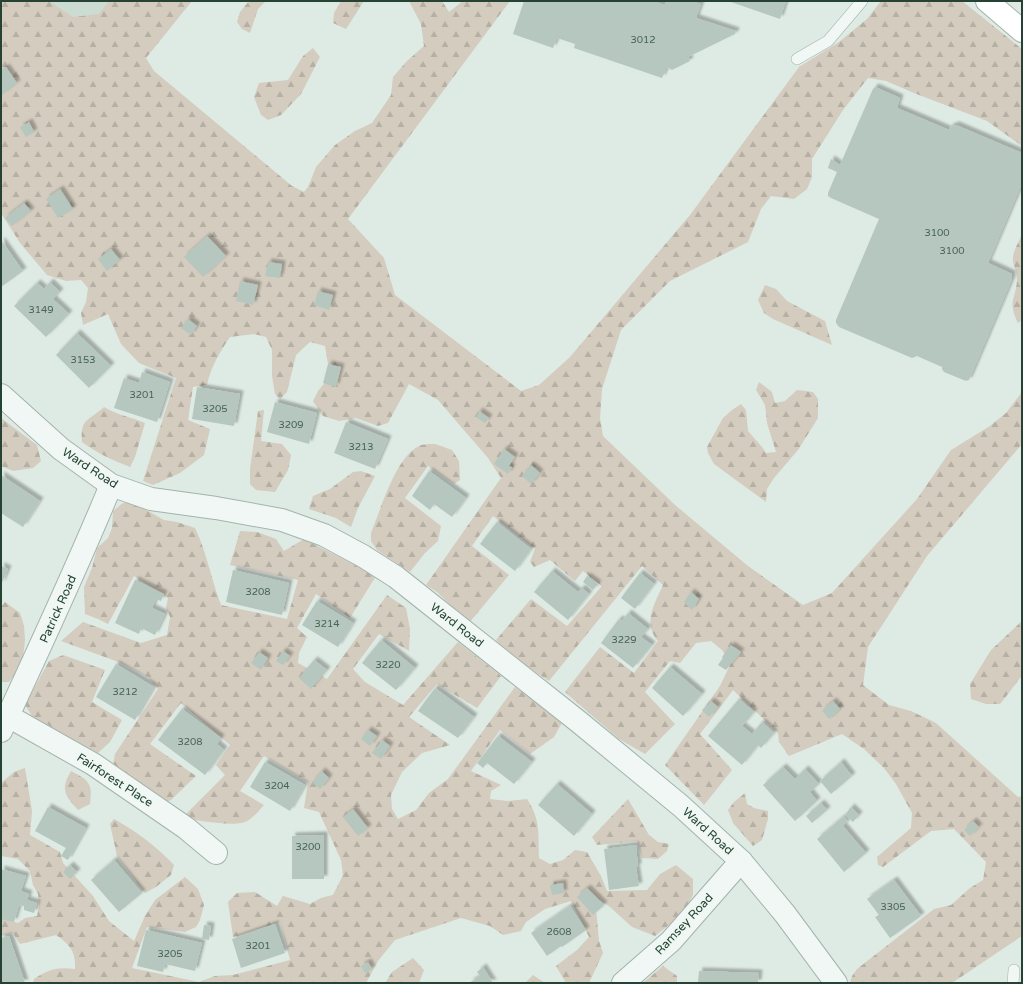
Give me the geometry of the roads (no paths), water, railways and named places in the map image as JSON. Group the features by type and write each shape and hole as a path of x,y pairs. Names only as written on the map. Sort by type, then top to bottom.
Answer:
{"main road":[{"path":"987,1 1022,31"}],"street":[{"name":"Ward Road","path":"1,395 61,449 111,485 151,499 216,508 282,520 324,535 363,556 396,577 579,722 680,806 741,861 785,914 836,983"},
{"name":"Patrick Road","path":"4,724 30,672 56,610 86,546 111,485"},
{"name":"Fairforest Place","path":"4,724 93,764 186,828 216,853"},
{"name":"Ramsey Road","path":"623,983 671,941 741,861"}],"lane":[{"path":"797,59 828,41 862,1"},
{"path":"1013,983 1014,970"}]}
